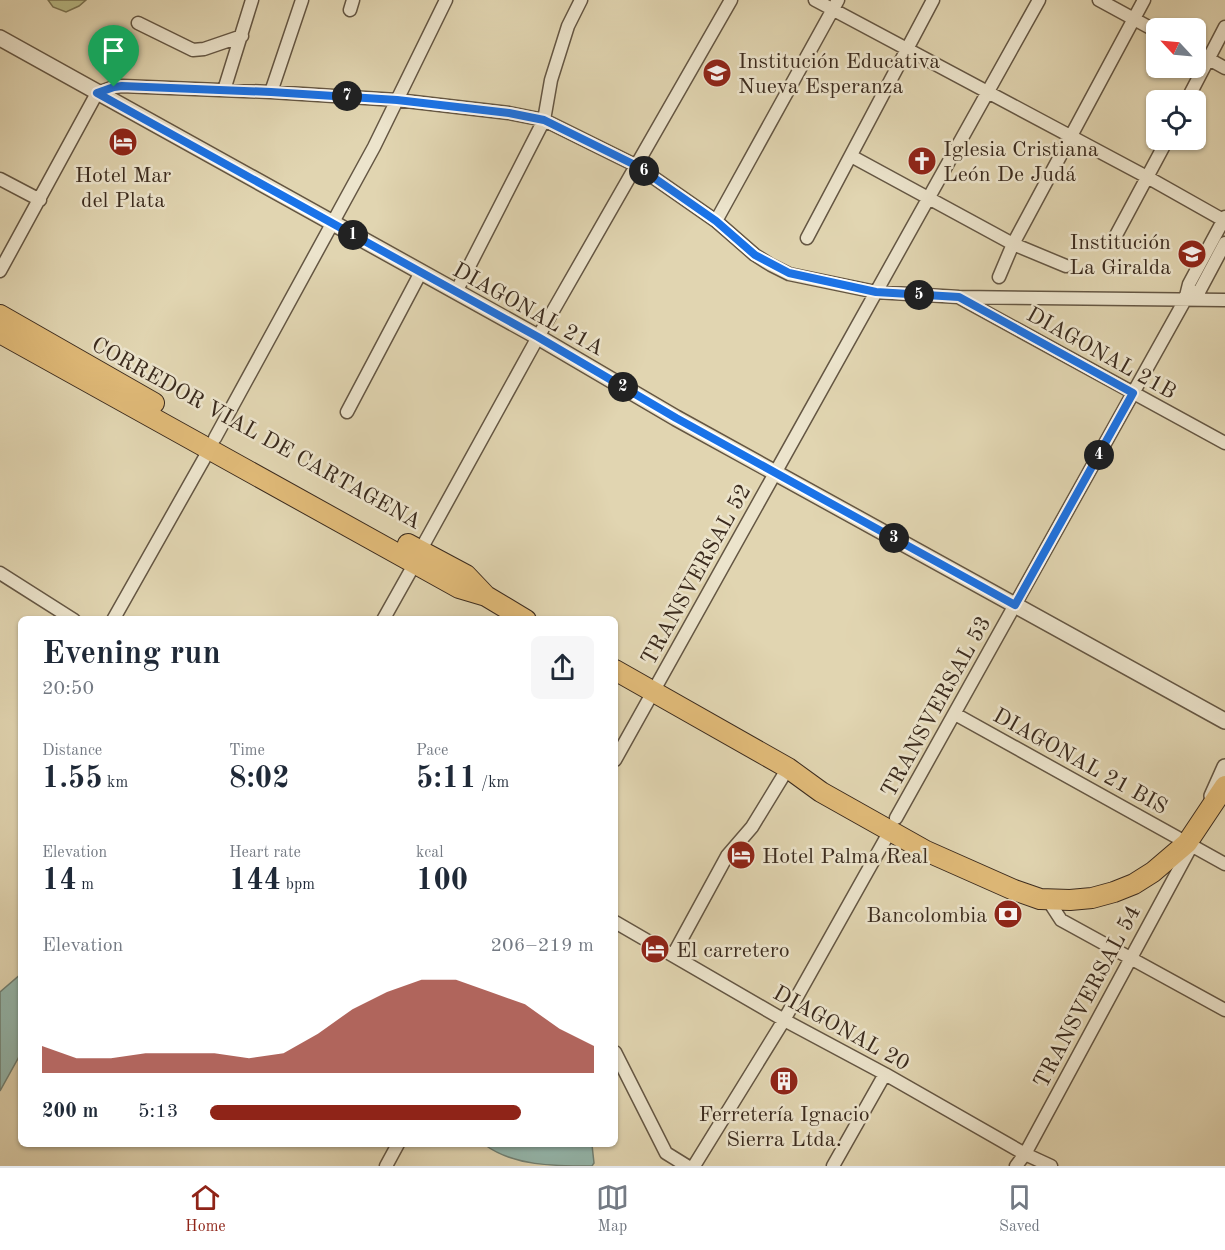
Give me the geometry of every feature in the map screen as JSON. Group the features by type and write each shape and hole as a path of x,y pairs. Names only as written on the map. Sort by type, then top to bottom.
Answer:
{"main road":[{"name":"CORREDOR VIAL DE CARTAGENA","path":"0,315 212,444"},
{"name":"CORREDOR VIAL DE CARTAGENA","path":"0,333 212,444 418,557 466,575 486,596 519,616"},
{"path":"618,672 788,768 830,782 893,824 934,842 970,869 1032,897 1048,900 1092,898 1134,884 1189,844 1225,786"}],"street":[{"path":"224,90 252,0"},
{"path":"271,92 302,0"},
{"path":"115,616 333,224 446,0"},
{"path":"456,292 544,120 551,80 568,26 581,0"},
{"path":"385,616 538,337 731,0"},
{"path":"815,0 836,5 907,50 1224,220"},
{"path":"807,238 933,0"},
{"name":"TRANSVERSAL 52","path":"618,755 1039,0"},
{"path":"1099,0 1146,26"},
{"path":"999,277 1013,244 1144,0"},
{"path":"716,221 836,5"},
{"path":"138,22 193,50 204,49 242,36"},
{"path":"1192,90 1225,27"},
{"name":"DIAGONAL 21A","path":"0,38 538,337 676,418 1225,721"},
{"path":"1206,58 1225,68"},
{"path":"0,271 97,93 122,86 397,100 544,120 637,166 716,221 755,255 789,273 876,292 959,297 1225,300"},
{"path":"1114,239 1162,150"},
{"path":"851,156 1013,244 1066,266"},
{"path":"0,179 40,200"},
{"name":"TRANSVERSAL 53","path":"694,1166 784,1020 1185,300 1189,284 1224,220"},
{"name":"TRANSVERSAL 53","path":"1185,300 1200,290 1225,243"},
{"path":"347,412 421,272"},
{"name":"DIAGONAL 21B","path":"959,297 1225,443"},
{"path":"0,573 68,616"},
{"name":"DIAGONAL 21 BIS","path":"954,714 1225,864"},
{"path":"1200,824 1225,767"},
{"path":"674,955 727,856 752,827 788,768"},
{"name":"TRANSVERSAL 54","path":"1016,1166 1130,959 1189,844"},
{"path":"1048,900 1061,920 1225,1010"},
{"name":"DIAGONAL 20","path":"618,924 784,1020 885,1074 1036,1163 1051,1166"},
{"path":"618,1058 666,1152 687,1166"},
{"path":"833,1166 885,1074"},
{"path":"389,1161 396,1147"}],"green space":[{"path":"48,0 86,0 66,12 53,7"}],"water":[{"path":"18,977 18,1058 0,1091 0,992"},
{"path":"488,1147 592,1147 594,1163 592,1166 563,1166 535,1163 521,1161"}],"place":[{"name":"Institución Educativa Nueva Esperanza","path":"717,73"},
{"name":"Hotel Mar del Plata","path":"123,142"},
{"name":"Iglesia Cristiana León De Judá","path":"922,161"},
{"name":"Institución La Giralda","path":"1192,254"},
{"name":"Hotel Palma Real","path":"741,855"},
{"name":"Bancolombia","path":"1008,914"},
{"name":"El carretero","path":"655,949"},
{"name":"Ferretería Ignacio Sierra Ltda.","path":"784,1081"}],"route":[{"path":"114,87 271,92 397,100 531,116 544,120 637,166 716,221 755,255 771,265 803,277 876,292 959,297 1133,393 1015,605 676,418 538,337 97,93 114,87"}]}
